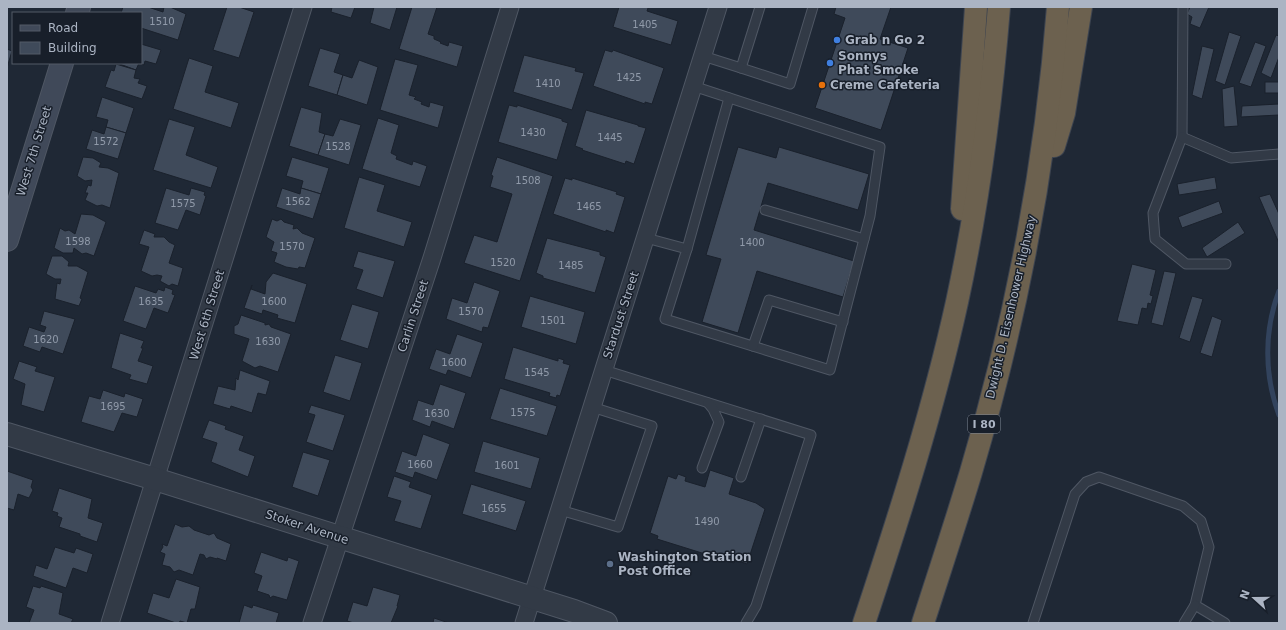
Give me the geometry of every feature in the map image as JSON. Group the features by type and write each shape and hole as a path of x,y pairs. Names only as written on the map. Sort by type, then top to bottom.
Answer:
{"highway":[{"path":"957,302 976,7"},
{"path":"864,623 910,482 957,302 984,148 1000,7"},
{"name":"Dwight D. Eisenhower Highway","path":"923,623 971,472 1010,324 1032,222 1053,76 1058,7"},
{"path":"1032,222 1064,113 1081,7"}],"main road":[{"name":"West 7th Street","path":"8,233 62,64"}],"street":[{"name":"West 6th Street","path":"110,623 303,7"},
{"name":"Carlin Street","path":"312,623 432,258 510,7"},
{"name":"Stardust Street","path":"524,623 718,7"},
{"name":"Stoker Avenue","path":"7,434 532,597 606,623"}],"lane":[{"path":"741,68 760,7"},
{"path":"703,56 790,84 813,7"},
{"path":"1183,7 1182,137 1153,213 1155,239 1186,264 1226,264"},
{"path":"693,86 880,147 870,216 830,370 666,320 729,98"},
{"path":"1182,137 1231,158 1279,154"},
{"path":"765,210 864,239"},
{"path":"646,238 687,249"},
{"path":"753,346 769,300 842,322"},
{"path":"604,370 811,435 756,606 746,623"},
{"path":"702,468 720,422 714,409 708,403"},
{"path":"560,510 618,528 652,426 592,406"},
{"path":"741,477 761,419"},
{"path":"1033,623 1074,494 1086,482 1099,477 1183,506 1201,521 1209,547 1195,605 1184,623"},
{"path":"1195,605 1224,623"}],"building":[{"path":"123,7 148,7 163,12 164,7 170,7 186,14 178,40 142,28 142,12 121,12"},
{"path":"227,7 239,7 254,12 239,58 213,50"},
{"path":"332,7 355,7 351,18 331,12"},
{"path":"374,7 397,7 390,30 370,23"},
{"path":"412,7 437,7 428,34 434,36 434,39 441,42 440,43 448,46 449,42 463,46 457,67 399,49"},
{"path":"619,7 647,7 647,11 678,21 671,45 613,27"},
{"path":"836,7 891,7 880,39 908,48 881,130 815,108 845,18 834,14"},
{"path":"1190,7 1209,7 1200,28 1190,24 1192,17 1187,14"},
{"path":"1229,32 1241,36 1225,85 1215,81"},
{"path":"1276,35 1279,36 1279,57 1271,78 1261,73"},
{"path":"1255,42 1266,46 1251,87 1239,83"},
{"path":"142,44 161,50 156,64 145,61 144,65 142,64"},
{"path":"1202,46 1214,49 1202,99 1192,95"},
{"path":"320,48 340,54 334,72 343,75 337,95 308,86"},
{"path":"7,49 12,51 7,68"},
{"path":"605,50 612,52 613,50 664,68 652,104 645,102 645,104 593,86"},
{"path":"524,55 576,68 575,71 584,73 572,110 513,92"},
{"path":"189,58 213,66 205,92 239,103 231,128 173,109"},
{"path":"395,59 418,65 409,95 416,97 414,99 429,107 430,102 444,106 438,128 380,110"},
{"path":"359,60 378,67 367,105 337,95 343,75 352,78"},
{"path":"116,64 136,70 134,78 140,79 138,83 147,86 142,99 105,87 111,70 114,71"},
{"path":"120,64 139,64 136,70"},
{"path":"1265,82 1279,82 1279,93 1265,93"},
{"path":"1234,86 1238,126 1224,127 1222,89"},
{"path":"102,97 134,108 126,133 106,127 108,120 96,117"},
{"path":"1279,104 1279,115 1241,117 1242,106"},
{"path":"509,105 517,107 517,105 562,119 562,121 568,123 557,160 498,142"},
{"path":"301,107 322,113 319,132 325,134 318,155 289,146"},
{"path":"586,110 646,128 634,164 626,161 625,164 582,150 583,149 575,146"},
{"path":"378,118 399,125 391,153 397,156 396,159 412,165 413,161 427,166 420,187 362,169"},
{"path":"169,119 195,127 186,155 218,167 211,188 153,170"},
{"path":"340,119 361,125 349,165 318,155 325,134 333,136"},
{"path":"106,127 126,133 118,159 86,149 92,130 104,134"},
{"path":"738,147 776,158 779,147 869,174 858,210 768,183 754,230 854,261 843,297 757,271 738,333 702,322 721,259 706,255"},
{"path":"83,157 93,158 101,163 99,167 108,168 119,173 110,208 102,205 97,206 85,200 88,193 85,193 88,185 91,186 92,180 85,181 77,176"},
{"path":"292,157 329,168 321,194 301,188 303,181 286,176"},
{"path":"497,157 553,176 520,281 464,263 474,235 497,242 512,194 490,187 493,176 491,175"},
{"path":"359,177 385,185 377,211 412,222 404,247 344,228"},
{"path":"1215,177 1217,189 1179,195 1177,184"},
{"path":"565,178 572,180 572,178 617,192 616,194 625,197 614,233 606,230 606,232 553,214"},
{"path":"166,188 189,195 191,188 205,192 204,195 206,196 200,215 186,210 178,230 155,223"},
{"path":"282,188 300,194 301,188 321,194 313,219 276,207"},
{"path":"1270,194 1279,214 1279,243 1259,197"},
{"path":"1219,201 1223,213 1182,228 1178,217"},
{"path":"81,214 93,215 106,222 94,256 86,253 82,254 74,248 73,253 63,253 54,248 60,228 65,231 69,230 75,234"},
{"path":"272,219 277,221 281,219 284,222 294,225 293,229 297,228 302,233 315,238 305,268 299,267 298,269 286,267 274,262 277,253 271,251 274,242 266,237"},
{"path":"1238,222 1245,233 1207,257 1202,248"},
{"path":"144,230 155,234 154,237 164,237 175,245 169,263 183,268 178,286 172,284 169,286 160,281 162,276 152,276 141,271 149,247 139,244"},
{"path":"547,238 600,252 600,255 606,257 595,293 543,278 543,276 536,273"},
{"path":"358,251 395,261 383,298 356,289 363,270 353,267"},
{"path":"52,256 62,256 69,262 68,266 77,266 88,272 79,306 55,299 57,283 60,284 61,279 55,279 46,274"},
{"path":"1132,264 1156,270 1150,295 1153,296 1151,304 1148,303 1147,309 1142,308 1138,325 1117,321"},
{"path":"1164,271 1176,273 1163,326 1151,323"},
{"path":"273,273 307,284 295,323 277,318 278,315 263,310 262,314 244,308 252,285 251,289 265,294 266,282"},
{"path":"474,282 500,291 488,328 483,327 482,332 446,319 452,298 467,303"},
{"path":"135,286 156,293 158,289 164,291 165,287 173,290 172,294 175,295 168,313 154,308 146,329 123,321"},
{"path":"530,296 585,312 576,344 521,327"},
{"path":"1192,296 1203,299 1190,342 1179,338"},
{"path":"352,304 379,312 368,349 340,340"},
{"path":"44,311 75,319 63,354 42,347 40,352 23,346 29,327 44,332 46,327 40,325"},
{"path":"241,315 265,323 265,325 269,324 271,327 291,334 278,372 260,366 255,368 242,361 249,339 234,334 234,326 238,324"},
{"path":"1212,316 1222,320 1212,357 1200,353"},
{"path":"120,333 144,341 138,361 153,366 147,384 129,379 131,375 111,368"},
{"path":"457,334 483,343 471,378 448,370 446,375 429,369 436,349 450,354"},
{"path":"513,347 558,361 558,358 564,360 563,363 570,365 560,396 557,395 556,398 549,396 550,393 504,379"},
{"path":"335,355 362,363 350,401 323,392"},
{"path":"19,361 37,367 35,371 55,377 44,412 21,405 25,384 13,379"},
{"path":"240,370 270,381 266,395 258,393 252,413 231,406 230,409 213,404 218,386 235,390 236,378 238,380"},
{"path":"440,384 466,393 454,429 432,421 430,427 412,420 418,400 433,405"},
{"path":"500,388 557,406 547,436 490,419"},
{"path":"103,390 124,397 125,393 143,399 137,417 122,413 114,432 81,422 89,396 100,399"},
{"path":"311,405 345,415 333,451 306,442 315,415 308,413"},
{"path":"209,420 226,426 225,429 244,436 239,450 255,456 248,477 211,462 217,443 202,438"},
{"path":"423,434 450,444 437,480 415,472 413,478 395,472 402,451 416,456"},
{"path":"483,441 540,458 531,489 474,472"},
{"path":"303,452 330,460 318,496 292,487"},
{"path":"710,470 734,478 729,494 756,503 765,509 747,564 735,560 734,563 657,539 658,536 650,533 668,476 676,479 678,474 686,477 685,481 705,487"},
{"path":"7,471 33,480 31,487 33,490 29,498 18,494 14,510 7,508"},
{"path":"394,476 411,482 409,487 432,495 421,529 394,521 401,501 387,497"},
{"path":"471,484 526,501 516,531 462,514"},
{"path":"59,488 92,499 88,518 103,523 97,542 59,527 62,518 57,516 58,513 52,511"},
{"path":"175,524 182,527 189,526 194,530 209,535 214,533 217,538 231,544 226,561 210,557 206,559 204,555 200,554 193,575 179,570 174,572 170,567 162,565 165,554 160,552 163,547 162,544 167,546"},
{"path":"55,547 74,553 76,548 93,554 87,573 73,568 66,588 33,576 36,565 47,569"},
{"path":"261,552 287,561 288,557 299,561 287,600 273,596 270,598 269,595 257,591 262,576 254,573"},
{"path":"176,579 200,587 195,609 191,609 187,623 180,621 179,623 176,623 147,613 153,593 169,598"},
{"path":"33,586 40,588 41,586 63,593 59,614 73,619 71,623 29,623 34,610 26,607"},
{"path":"373,587 400,595 398,606 391,623 354,623 347,621 353,602 367,606"},
{"path":"244,605 252,608 253,605 279,613 276,623 239,623"},
{"path":"434,618 449,623 433,623"}],"waterway":[{"path":"1279,291 1274,306 1268,337 1268,368 1274,400 1279,415"}],"place":[{"name":"Grab n Go 2","path":"837,40"},
{"name":"Sonnys Phat Smoke","path":"830,63"},
{"name":"Creme Cafeteria","path":"822,85"},
{"name":"Washington Station Post Office","path":"610,564"}]}
